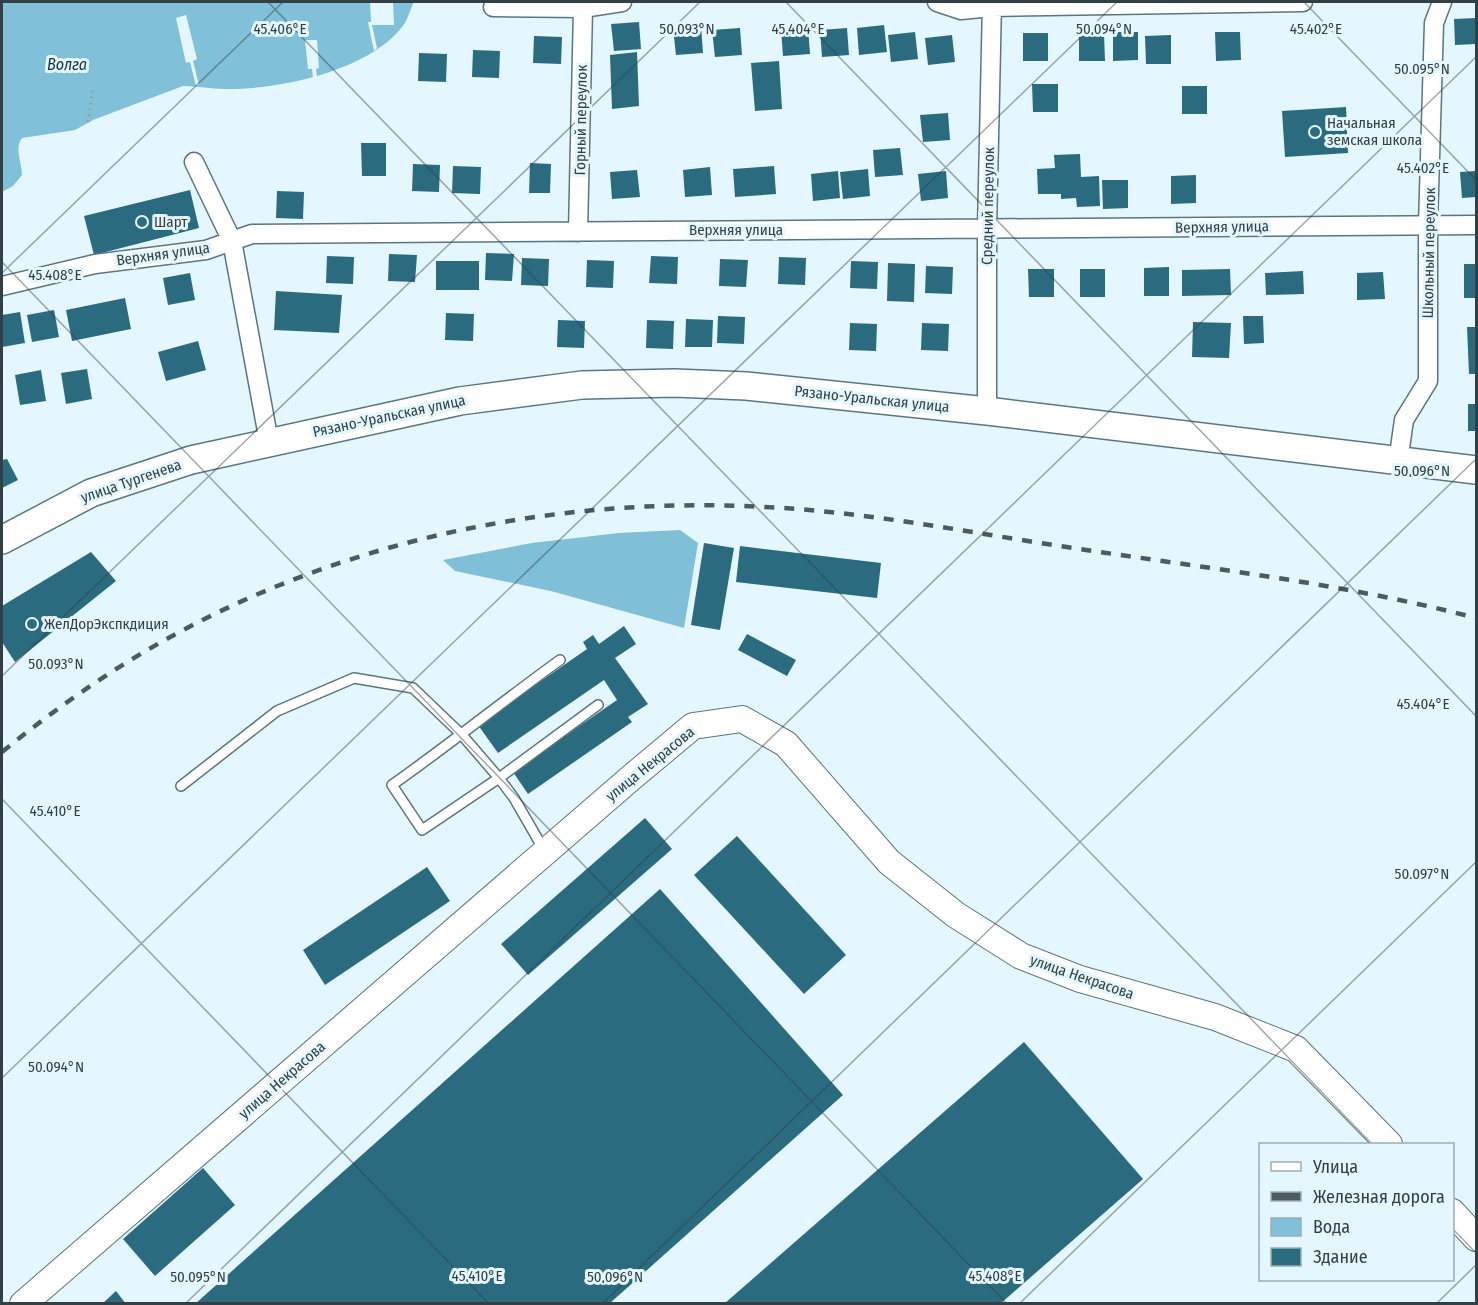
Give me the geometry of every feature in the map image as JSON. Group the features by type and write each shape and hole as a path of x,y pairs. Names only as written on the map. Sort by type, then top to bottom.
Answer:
{"main road":[{"name":"Рязано-Уральская улица","path":"269,442 460,400 582,385 675,383 746,386 987,411 1476,470"},
{"name":"улица Тургенева","path":"2,540 91,493 191,460 269,442"}],"street":[{"path":"493,7 583,8 622,2"},
{"path":"937,2 962,10 992,4 1303,2"},
{"name":"Школьный переулок","path":"1398,462 1404,420 1428,381 1428,225 1434,23 1442,2"},
{"name":"Средний переулок","path":"987,411 987,229 992,4"},
{"name":"Горный переулок","path":"578,231 583,8"},
{"path":"194,162 232,241 269,442"},
{"name":"Верхняя улица","path":"2,286 95,264 206,250 252,234 1476,225"},
{"name":"улица Некрасова","path":"23,1304 693,726 742,719 786,744 889,862 956,915 1021,956 1080,979 1215,1017 1296,1049 1388,1143"},
{"path":"1454,1214 1476,1238"}],"lane":[{"path":"560,660 392,785 422,830 499,778 598,705"},
{"path":"181,786 277,711 354,678 413,688 462,735 499,778 514,798 545,852"}],"path":[{"path":"88,122 93,87"}],"shaded area":[{"path":"680,530 698,543 684,628 551,591 455,571 443,560 532,543 619,533"}],"water":[{"name":"Волга","path":"2,2 414,2 404,24 387,42 345,66 321,75 270,86 246,88 220,89 183,86 93,120 75,130 22,138 18,151 22,175 13,186 2,192"}],"pier":[{"path":"370,2 393,2 394,25 372,25 377,48 374,51 368,22 371,22"},
{"path":"186,15 197,59 193,61 199,85 196,86 190,62 186,63 176,18"},
{"path":"305,40 317,40 319,68 316,69 317,77 313,78 312,69 308,69"}],"building":[{"path":"1476,18 1476,44 1455,45 1454,19"},
{"path":"639,22 641,49 614,51 611,24"},
{"path":"884,25 887,52 859,55 857,28"},
{"path":"701,26 703,53 676,55 673,28"},
{"path":"808,27 810,54 783,56 781,29"},
{"path":"740,28 742,55 715,57 712,30"},
{"path":"847,28 849,55 822,57 820,30"},
{"path":"915,32 918,59 891,62 888,35"},
{"path":"1113,32 1138,32 1138,60 1113,61"},
{"path":"1215,32 1240,32 1241,60 1216,61"},
{"path":"1023,33 1048,33 1048,61 1023,61"},
{"path":"1079,33 1104,33 1105,61 1079,61"},
{"path":"952,35 955,62 928,65 925,38"},
{"path":"1171,35 1171,64 1146,64 1145,36"},
{"path":"534,36 562,37 561,64 533,63"},
{"path":"473,50 500,51 499,78 472,77"},
{"path":"637,52 639,106 612,109 610,55"},
{"path":"419,53 447,54 446,82 418,81"},
{"path":"779,61 782,109 755,111 751,63"},
{"path":"1032,84 1058,84 1058,112 1033,112"},
{"path":"1182,86 1207,86 1207,114 1182,114"},
{"name":"Начальная земская школа","path":"1346,107 1348,153 1285,157 1282,111"},
{"path":"948,113 950,140 923,142 920,115"},
{"path":"361,143 386,143 386,176 362,176"},
{"path":"900,148 903,175 875,177 873,150"},
{"path":"1080,154 1081,177 1099,176 1100,206 1077,207 1076,198 1061,199 1061,194 1038,194 1037,169 1055,168 1054,155"},
{"path":"530,163 551,164 550,193 529,193"},
{"path":"413,164 440,165 439,192 412,191"},
{"path":"453,166 481,167 480,194 452,193"},
{"path":"774,166 776,194 735,197 733,169"},
{"path":"710,167 712,195 685,197 683,170"},
{"path":"868,169 870,196 843,199 840,172"},
{"path":"637,170 640,197 612,199 610,172"},
{"path":"838,171 840,198 813,201 811,174"},
{"path":"946,171 948,198 921,201 918,174"},
{"path":"1476,171 1476,197 1462,198 1460,172"},
{"path":"1196,175 1196,203 1171,204 1171,176"},
{"path":"1102,180 1128,180 1128,208 1103,209"},
{"name":"Шарт","path":"190,190 199,228 94,255 84,216"},
{"path":"277,191 304,192 303,219 276,218"},
{"path":"486,253 514,254 512,281 485,280"},
{"path":"389,254 417,255 415,282 388,281"},
{"path":"327,256 354,257 353,284 326,283"},
{"path":"651,256 678,257 677,284 649,283"},
{"path":"779,257 806,258 805,285 778,284"},
{"path":"522,258 549,259 548,286 521,285"},
{"path":"720,259 748,260 746,287 719,286"},
{"path":"587,260 614,261 613,288 586,287"},
{"path":"436,261 479,261 479,290 436,290"},
{"path":"851,261 878,262 877,289 850,288"},
{"path":"888,263 915,264 914,302 887,301"},
{"path":"1464,264 1476,264 1476,298 1464,298"},
{"path":"926,266 953,267 952,294 925,293"},
{"path":"1169,267 1169,296 1144,296 1144,268"},
{"path":"1028,269 1054,269 1054,297 1029,297"},
{"path":"1080,269 1105,269 1105,297 1080,297"},
{"path":"1230,269 1231,295 1182,296 1182,270"},
{"path":"1303,271 1304,294 1266,295 1265,273"},
{"path":"1383,272 1385,299 1357,300 1357,273"},
{"path":"190,273 195,300 168,305 163,278"},
{"path":"276,291 342,295 339,333 274,330"},
{"path":"125,298 131,329 72,341 66,310"},
{"path":"54,310 59,337 32,342 27,315"},
{"path":"20,312 25,343 2,347 2,315"},
{"path":"446,313 474,314 473,341 445,340"},
{"path":"718,316 745,317 744,344 717,343"},
{"path":"1243,316 1263,316 1264,343 1244,344"},
{"path":"686,319 713,320 712,347 685,347"},
{"path":"558,320 585,321 584,348 557,347"},
{"path":"647,320 674,321 673,349 646,348"},
{"path":"1193,322 1231,323 1229,358 1192,357"},
{"path":"850,323 877,324 876,351 849,350"},
{"path":"922,323 949,324 948,351 921,350"},
{"path":"1467,327 1476,327 1476,374 1469,374"},
{"path":"198,341 206,370 166,381 158,352"},
{"path":"87,369 92,399 66,404 61,373"},
{"path":"41,370 46,401 20,405 15,375"},
{"path":"1468,404 1476,404 1476,431 1468,431"},
{"path":"7,459 18,480 2,488 2,460"},
{"path":"704,543 734,548 720,630 691,625"},
{"path":"740,546 881,563 877,598 736,582"},
{"name":"ЖелДорЭкспкдиция","path":"91,552 116,581 15,662 2,642 2,606"},
{"path":"624,626 636,644 615,658 648,704 628,717 632,722 528,794 513,772 617,700 604,680 498,753 478,725 587,649 583,642 593,635 599,644"},
{"path":"747,634 796,660 787,676 738,650"},
{"path":"645,818 672,849 528,975 501,944"},
{"path":"737,836 846,955 804,994 694,875"},
{"path":"427,867 450,901 325,985 303,950"},
{"path":"660,889 843,1095 609,1304 195,1304"},
{"path":"1024,1042 1143,1179 1000,1304 724,1304"},
{"path":"203,1168 235,1205 155,1276 123,1239"},
{"path":"116,1291 126,1304 102,1304"}],"railway":[{"path":"2,752 85,689 151,648 243,601 313,572 386,549 461,530 536,517 613,509 689,505 765,507 884,519 1329,586 1476,618"}],"place":[{"name":"Начальная земская школа","path":"1315,132"},
{"name":"Шарт","path":"142,222"},
{"name":"ЖелДорЭкспкдиция","path":"32,624"}]}
